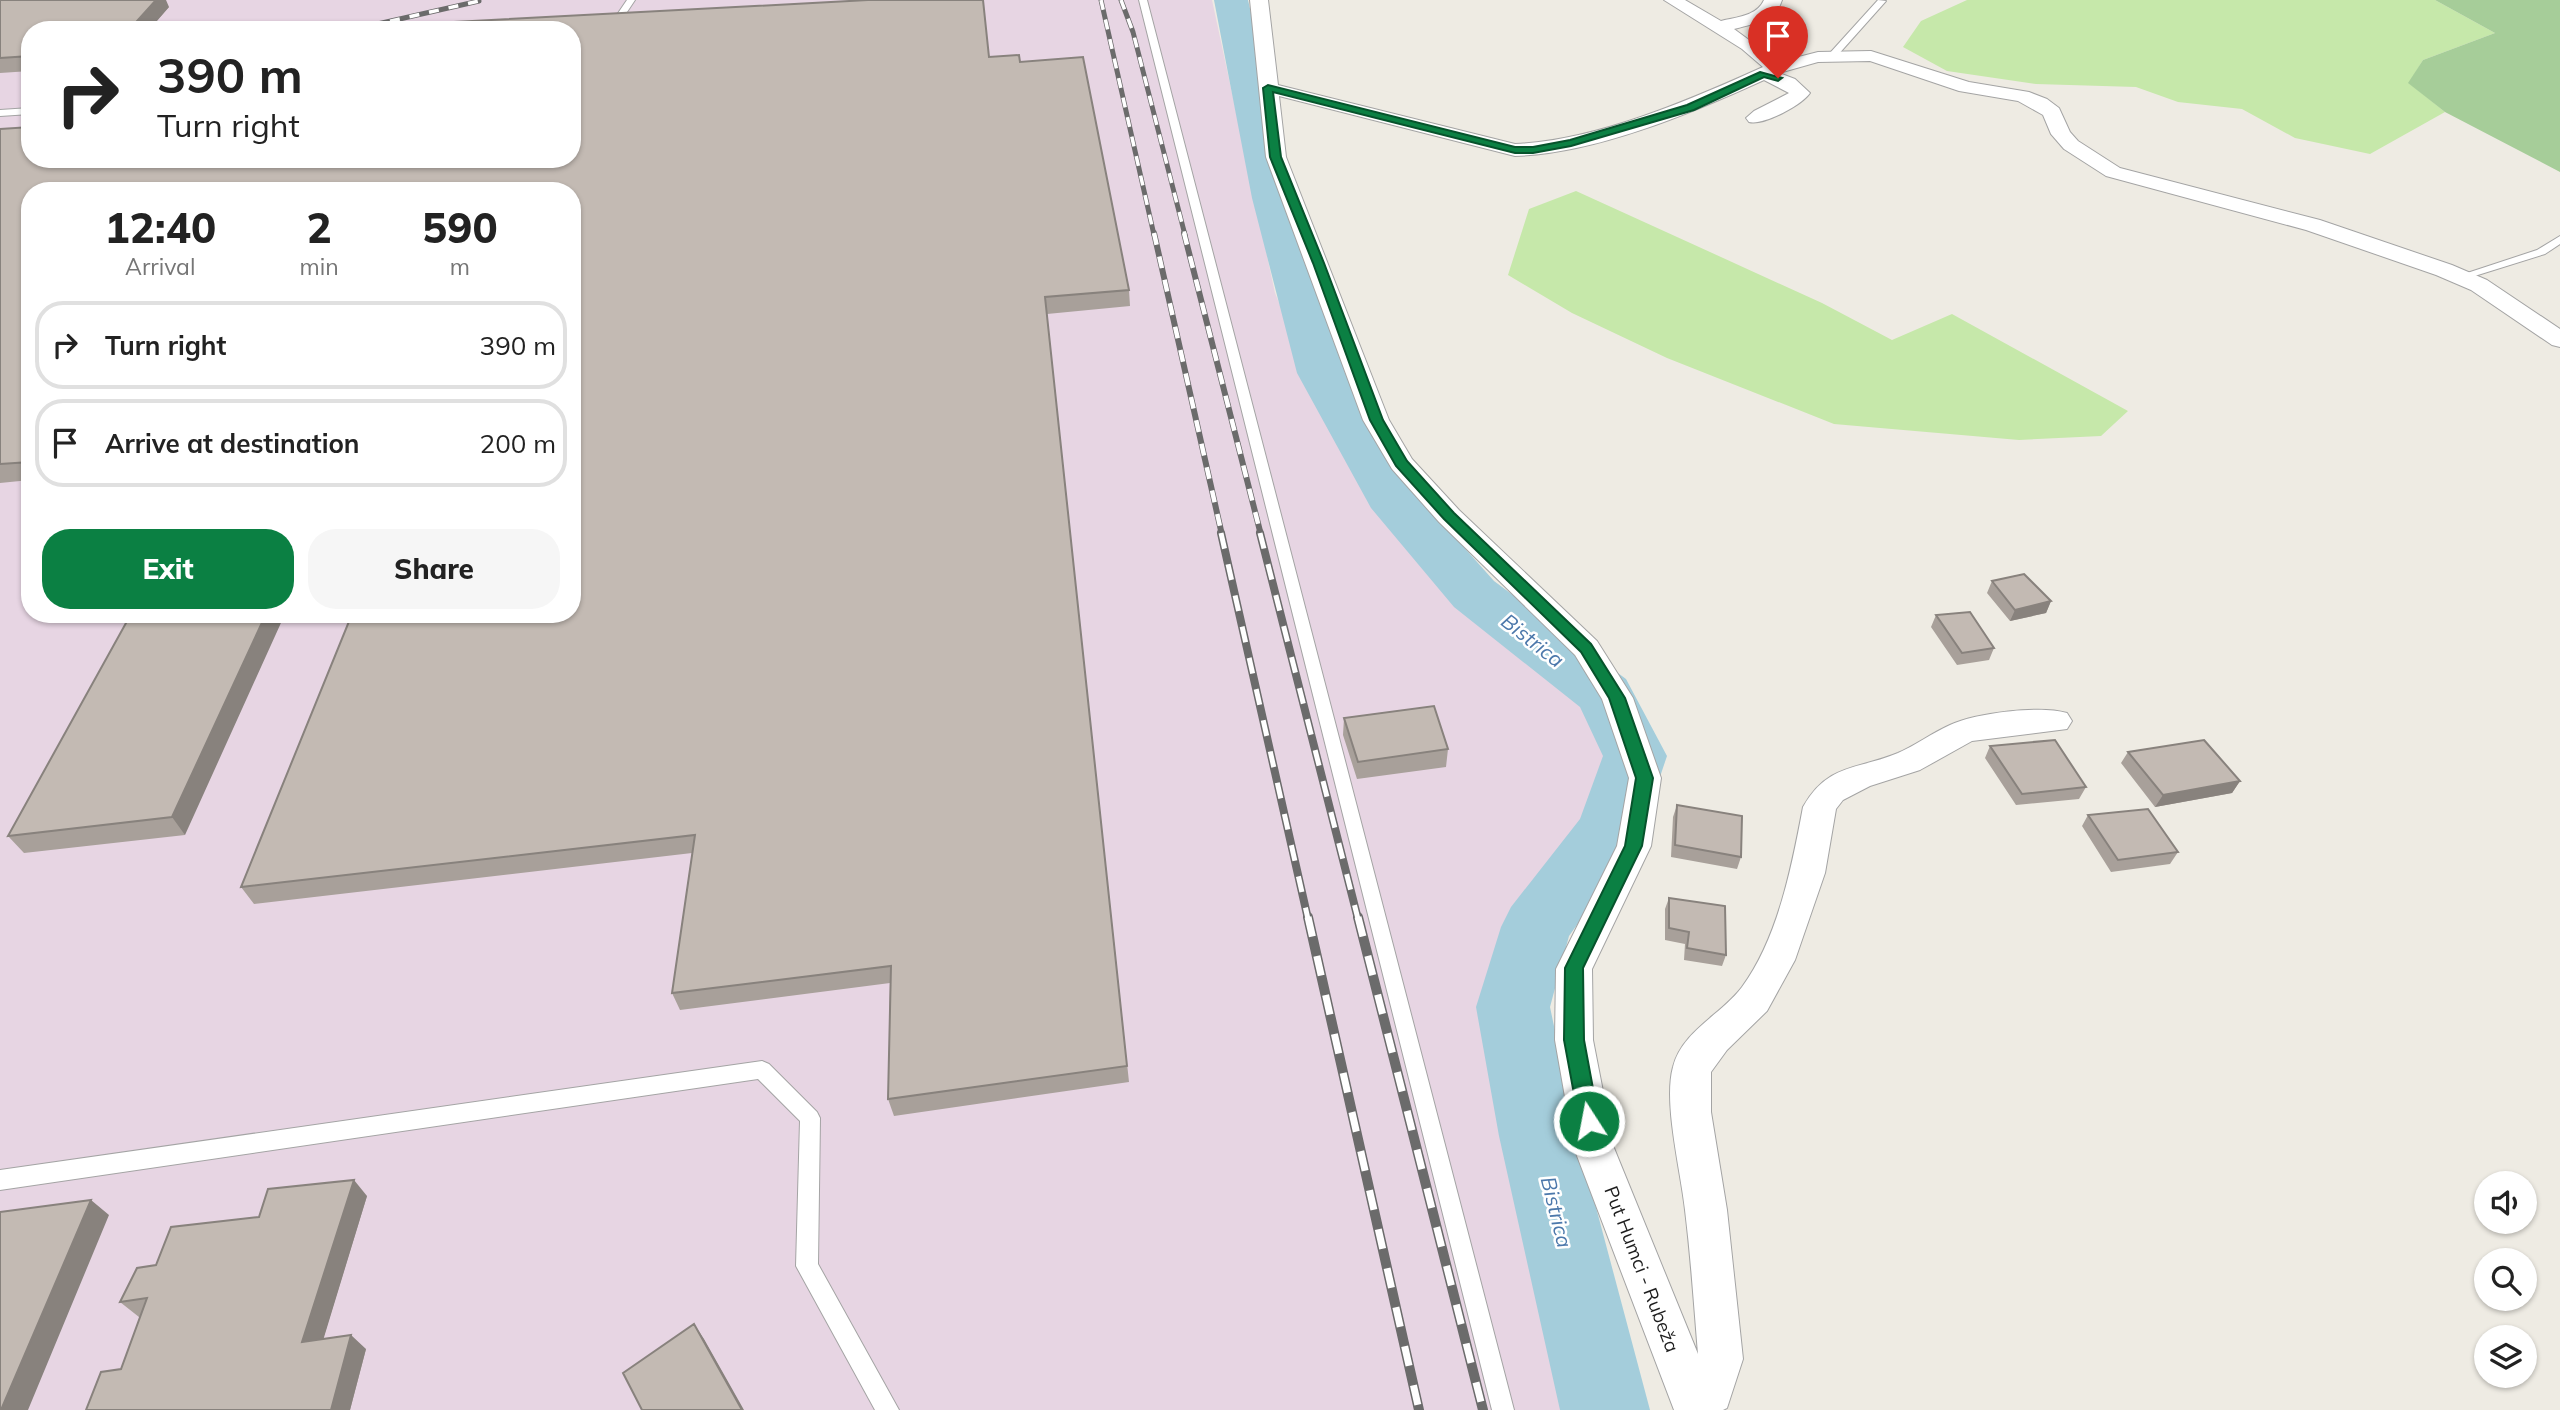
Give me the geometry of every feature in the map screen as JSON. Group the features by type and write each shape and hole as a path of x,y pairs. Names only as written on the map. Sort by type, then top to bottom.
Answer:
{"street":[{"name":"Put Humci - Rubeža","path":"1259,0 1276,157 1376,420 1401,463 1449,516 1586,648 1617,698 1645,778 1634,846 1574,968 1574,1040 1594,1148 1695,1404"},
{"path":"1673,0 1720,27 1770,71 1801,93 1799,97 1774,106 1756,118"},
{"path":"1720,27 1758,18 1771,8 1773,0"},
{"path":"1268,88 1515,150 1533,150 1571,143 1690,107 1770,71 1833,55 1871,56 1966,87 2022,96 2040,103 2052,112 2061,134 2071,145 2113,172 2242,209 2312,225 2461,277 2508,303 2560,340"},
{"path":"1695,1404 1711,1392 1721,1359 1706,1210 1691,1112 1692,1069 1713,1038 1754,1000 1777,960 1808,873 1820,807 1831,791 1858,777 1909,762 1963,732 1989,726 2056,721"}],"lane":[{"path":"616,22 631,0"},
{"path":"1143,0 1503,1410"},
{"path":"1833,55 1882,1"},
{"path":"604,22 630,21"},
{"path":"0,113 21,112"},
{"path":"2461,277 2541,252 2560,239"},
{"path":"0,1180 762,1070 810,1118 807,1266 888,1410"}],"shaded area":[{"path":"0,0 1212,0 1275,293 1315,390 1367,492 1465,598 1570,682 1602,724 1612,777 1590,831 1518,901 1493,1006 1583,1410 0,1410"}],"green space":[{"path":"1967,0 2435,0 2495,33 2423,60 2409,83 2445,112 2370,154 2295,138 2242,109 2178,102 2136,87 2036,84 1947,71 1903,47 1921,21"},
{"path":"2435,0 2560,0 2560,172 2445,112 2408,83 2423,60 2495,33"},
{"path":"1576,191 1822,303 1892,340 1952,314 2128,411 2101,436 2019,440 1834,424 1667,358 1572,313 1508,275 1529,209"}],"building":[{"path":"0,0 156,0 137,21 21,21 21,57 0,58"},
{"path":"868,0 983,0 989,57 1019,55 1020,62 1083,57 1129,290 1045,297 1127,1066 888,1099 891,966 672,993 695,835 241,887 348,623 581,623 581,182 21,182 21,463 0,464 0,129 21,128 21,168 581,168 581,21 472,21"},
{"path":"2024,574 2051,601 2015,610 1992,581"},
{"path":"1970,612 1994,648 1962,653 1936,615"},
{"path":"126,623 262,623 172,817 8,836"},
{"path":"1434,706 1448,749 1358,762 1344,718"},
{"path":"2055,740 2086,787 2022,794 1990,746"},
{"path":"2204,740 2240,781 2163,795 2128,752"},
{"path":"1677,805 1742,816 1741,857 1675,845"},
{"path":"2148,809 2178,852 2118,860 2088,815"},
{"path":"1669,898 1725,906 1726,955 1687,948 1689,932 1669,928"},
{"path":"354,1180 302,1342 351,1335 331,1410 86,1410 101,1372 121,1369 147,1298 120,1302 137,1268 156,1265 171,1227 259,1217 268,1189"},
{"path":"91,1200 1,1410 0,1410 0,1212"},
{"path":"694,1324 742,1410 642,1410 623,1373"}],"waterway":[{"name":"Bistrica","path":"1231,0 1273,198 1321,373 1390,497 1474,594 1604,694 1635,756 1609,830 1536,927 1513,1007 1538,1136 1605,1410"}],"railway":[{"path":"1101,0 1154,235"},
{"path":"1121,0 1133,32 1185,235"},
{"path":"391,21 479,1"},
{"path":"1154,233 1222,535"},
{"path":"1184,233 1261,535"},
{"path":"1221,533 1308,919"},
{"path":"1260,533 1358,919"},
{"path":"1308,917 1419,1410"},
{"path":"1358,917 1483,1410"}],"route":[{"path":"1589,1121 1574,1040 1574,968 1634,846 1645,778 1617,698 1586,648 1449,516 1401,463 1376,420 1276,157 1268,88 1515,150 1533,150 1571,143 1690,107 1764,74 1778,78"}]}
